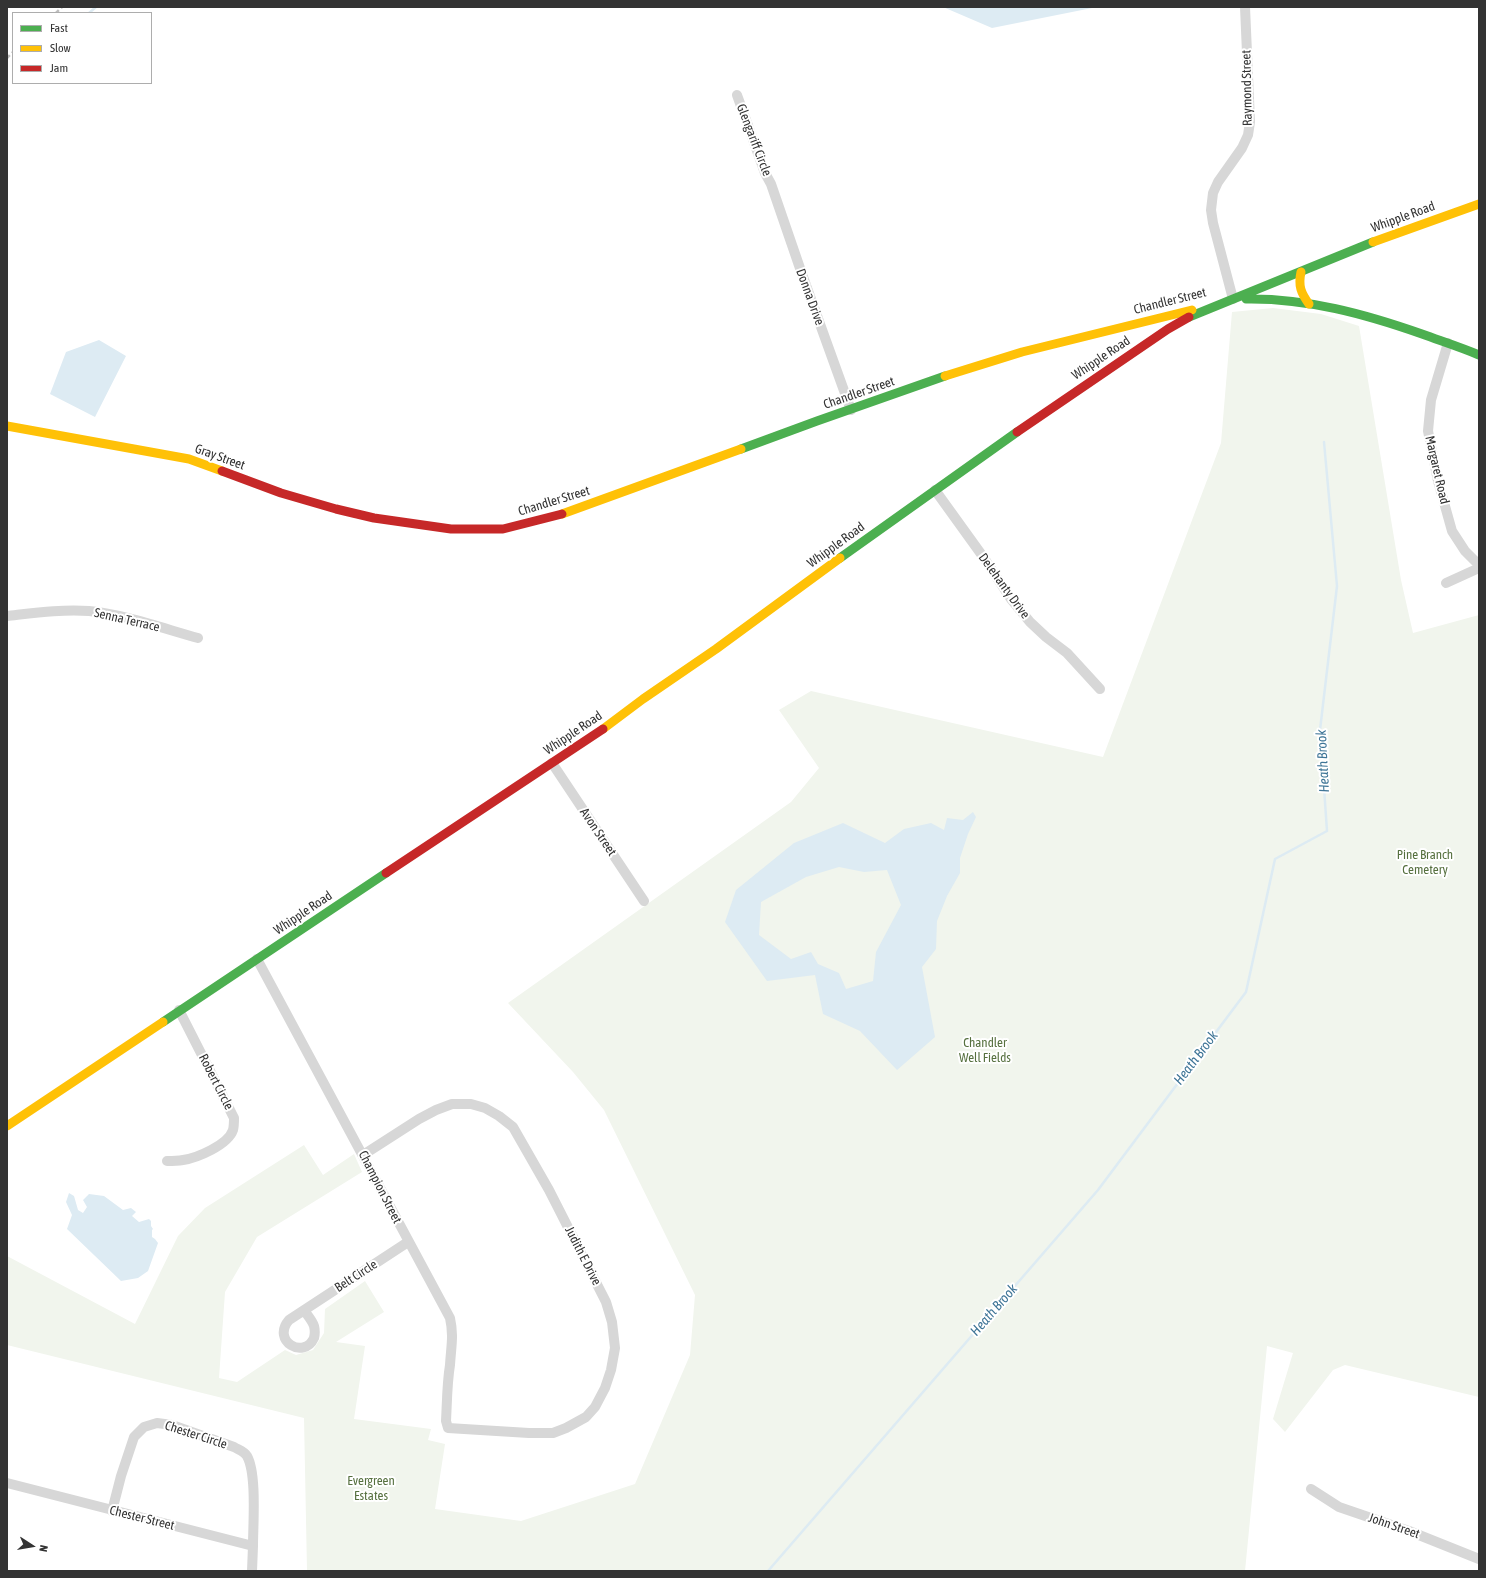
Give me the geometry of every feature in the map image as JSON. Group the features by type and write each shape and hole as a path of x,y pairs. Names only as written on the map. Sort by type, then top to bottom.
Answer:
{"main road":[{"name":"Whipple Road","path":"7,1126 552,763 716,649 1049,409 1141,340 1233,299 1370,243 1479,204"},
{"path":"1302,272 1298,283 1300,292 1309,304"},
{"name":"Chandler Street","path":"422,525 474,530 503,528 527,524 561,515 955,373 1022,352 1233,299 1270,298 1333,307 1448,343 1479,355"},
{"name":"Whipple Road","path":"1131,325 1141,340"},
{"name":"Gray Street","path":"7,426 189,459 281,493 322,506 374,518 422,525"}],"street":[{"name":"Raymond Street","path":"1233,299 1211,210 1213,194 1218,182 1242,148 1248,135 1250,122 1245,7"},
{"name":"Glengariff Circle","path":"737,95 765,173 771,184"},
{"name":"Donna Drive","path":"771,184 803,278 851,410"},
{"name":"Margaret Road","path":"1448,343 1431,400 1428,431 1438,481 1452,531 1465,551 1479,567"},
{"name":"Delehanty Drive","path":"935,490 984,558 1011,599 1025,616 1046,637 1067,653 1100,689"},
{"path":"1446,583 1479,567"},
{"name":"Senna Terrace","path":"7,616 57,611 96,612 198,638"},
{"name":"Avon Street","path":"552,763 644,901"},
{"name":"Champion Street","path":"257,959 450,1318 453,1330 446,1422 448,1428"},
{"name":"Robert Circle","path":"167,1161 195,1157 209,1151 229,1137 233,1131 234,1124 234,1118 179,1010"},
{"name":"Judith E Drive","path":"363,1155 419,1118 452,1104 471,1104 485,1108 499,1116 513,1127 549,1190 606,1302 612,1322 615,1348 611,1370 605,1388 595,1407 586,1417 553,1433 448,1428"},
{"name":"Belt Circle","path":"304,1310 408,1242"},
{"name":"Chester Circle","path":"112,1511 121,1476 134,1437 144,1427 150,1424 157,1422 172,1425 234,1447 242,1451 247,1456 252,1474 253,1546"},
{"name":"Chester Street","path":"7,1482 112,1511 253,1546"},
{"name":"John Street","path":"1311,1489 1339,1507 1409,1531 1479,1559"},
{"path":"252,1571 253,1546"}],"green space":[{"name":"Chandler Well Fields","path":"1273,308 1321,314 1359,326 1401,580 1413,633 1479,615 1479,1397 1345,1365 1333,1370 1285,1432 1273,1419 1293,1353 1267,1346 1245,1571 307,1571 304,1418 7,1345 7,1256 135,1324 178,1236 205,1208 304,1145 323,1175 354,1154 362,1172 257,1237 225,1292 219,1378 237,1382 285,1350 296,1355 313,1350 324,1333 325,1309 365,1281 384,1312 336,1342 365,1346 354,1419 431,1429 428,1440 445,1444 435,1509 521,1521 635,1484 690,1355 695,1295 604,1110 573,1072 508,1003 791,802 819,768 779,710 811,691 1103,757 1221,443 1232,312"}],"shaded area":[{"path":"943,7 1097,7 992,28"},
{"path":"99,340 126,356 95,417 50,394 66,352"},
{"path":"973,812 976,817 968,834 960,858 960,873 947,896 937,921 936,949 922,967 935,1037 897,1070 860,1031 823,1014 815,975 767,981 725,922 736,890 794,843 843,823 885,843 904,829 931,823 944,830 947,818 963,820","holes":["839,867 864,872 887,870 901,905 876,952 873,981 846,989 839,973 818,964 811,952 791,959 759,935 761,902 806,877"]},
{"path":"69,1193 74,1196 78,1210 83,1213 87,1207 83,1200 89,1194 104,1196 123,1210 131,1208 136,1212 132,1216 139,1222 149,1219 153,1229 152,1237 158,1243 148,1271 138,1278 121,1281 67,1229 72,1215 66,1202"}],"waterway":[{"path":"90,12 96,7"},
{"name":"Heath Brook","path":"768,1571 1098,1190 1246,992 1275,859 1327,831 1320,730 1337,586 1324,442"}],"railway":[{"path":"57,12 62,7"},
{"path":"7,58 12,53"}],"traffic: fast":[{"path":"1189,317 1373,242"},
{"path":"1246,299 1291,301 1313,304 1357,314 1401,327 1479,355"},
{"path":"741,449 945,376"},
{"path":"840,558 1017,432"},
{"path":"163,1022 386,873"}],"traffic: slow":[{"path":"1373,242 1479,204"},
{"path":"1301,272 1301,289 1309,304"},
{"path":"945,376 1022,352 1192,310"},
{"path":"7,426 189,459 222,471"},
{"path":"562,514 741,449"},
{"path":"603,729 643,699 716,649 840,558"},
{"path":"7,1126 163,1022"}],"traffic: jam":[{"path":"1017,432 1168,329 1189,317"},
{"path":"222,471 281,493 336,509 374,518 451,529 503,529 562,514"},
{"path":"386,873 603,729"}],"park label":[{"name":"Pine Branch Cemetery","path":"1425,862"},
{"name":"Evergreen Estates","path":"371,1488"}]}
